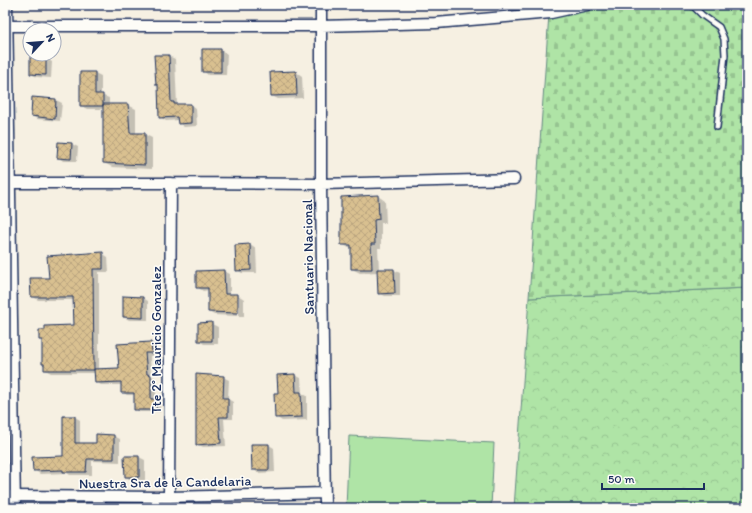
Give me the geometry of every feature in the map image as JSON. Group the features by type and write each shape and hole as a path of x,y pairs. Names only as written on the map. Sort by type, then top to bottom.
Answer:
{"street":[{"path":"7,5 10,496 15,508"},
{"name":"Santuario Nacional","path":"321,5 321,184 325,508"},
{"path":"7,26 320,26 436,23 587,5"},
{"path":"7,184 321,184 514,180"},
{"name":"Tte 2° Mauricio Gonzalez","path":"169,496 171,183"},
{"name":"Nuestra Sra de la Candelaria","path":"10,496 169,496 325,493"}],"lane":[{"path":"692,5 702,15 719,27 724,39 725,55 717,127"}],"green space":[{"path":"585,5 747,5 747,288 529,298 549,14"},
{"path":"747,288 747,508 514,508 529,298"},
{"path":"349,436 494,443 491,508 346,508"}],"building":[{"path":"202,49 221,49 221,72 202,72"},
{"path":"154,55 169,55 171,102 174,102 174,104 191,104 191,123 178,124 177,117 159,118 158,85 156,85"},
{"path":"30,62 46,62 46,75 30,74"},
{"path":"296,71 297,95 271,96 270,72"},
{"path":"80,72 95,72 95,94 103,94 103,106 80,106"},
{"path":"32,97 56,99 55,119 31,116"},
{"path":"103,104 128,104 130,133 145,133 145,165 103,163"},
{"path":"58,142 72,143 71,159 57,158"},
{"path":"378,195 379,219 374,220 375,244 371,244 372,269 351,269 351,245 341,245 341,197"},
{"path":"250,244 251,270 236,271 235,245"},
{"path":"103,252 103,269 93,269 94,370 44,370 44,364 42,364 42,340 39,340 39,330 45,330 45,326 74,325 73,297 31,297 30,278 49,278 47,256"},
{"path":"377,269 394,269 395,293 378,294"},
{"path":"224,270 225,294 238,294 238,313 208,312 208,288 196,288 196,271"},
{"path":"123,296 143,297 143,318 123,317"},
{"path":"212,322 212,341 198,341 198,323"},
{"path":"151,342 152,353 145,353 147,374 151,375 151,399 156,399 156,410 134,410 134,393 121,393 121,382 95,383 94,369 119,368 117,344"},
{"path":"196,374 224,376 223,398 228,398 228,417 219,417 221,443 196,445"},
{"path":"295,374 296,392 301,392 302,417 275,418 274,393 278,393 277,375"},
{"path":"63,416 75,416 75,443 96,443 96,434 114,435 114,459 87,459 86,472 63,472 63,470 33,471 32,457 63,456"},
{"path":"251,444 269,444 269,470 252,470"},
{"path":"124,456 139,456 139,477 125,477"}]}
